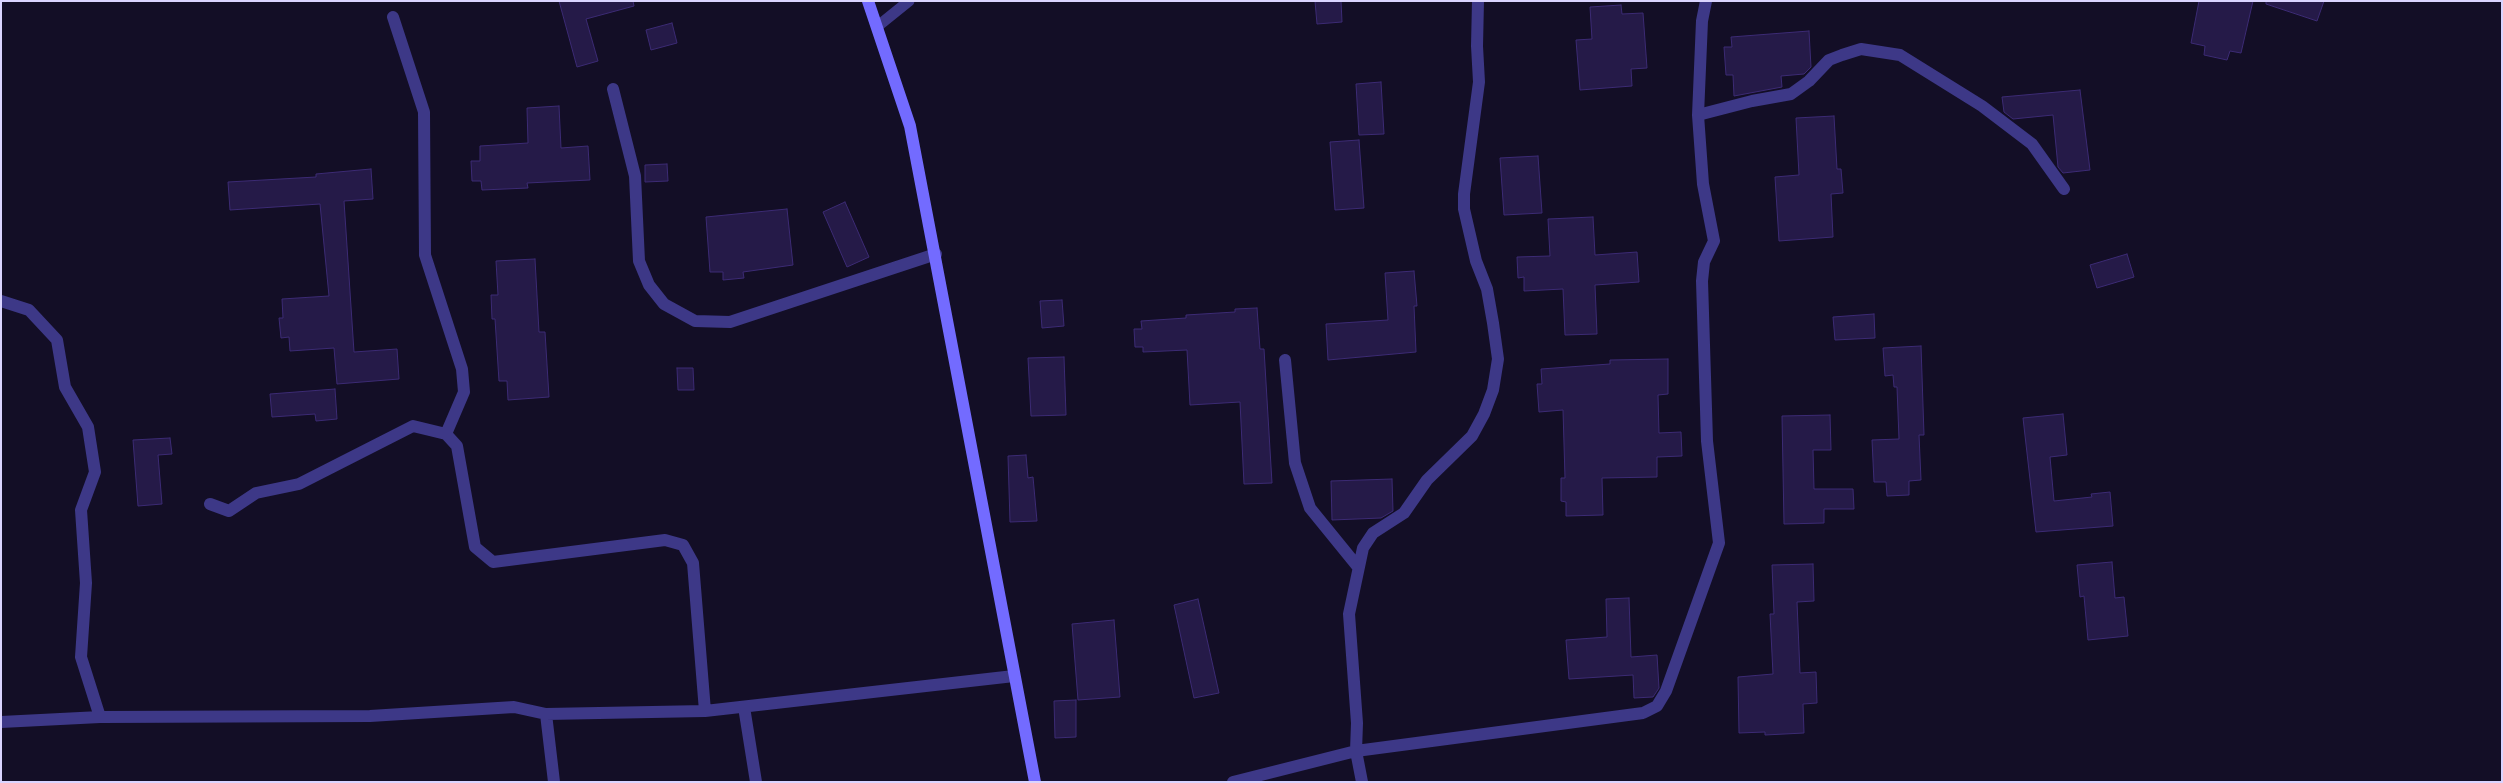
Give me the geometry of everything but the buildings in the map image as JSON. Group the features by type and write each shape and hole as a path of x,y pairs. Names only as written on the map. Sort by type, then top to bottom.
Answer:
{"main road":[{"path":"868,1 878,26 910,126 936,254 1014,676 1036,782"}],"street":[{"path":"1362,782 1356,751 1357,722 1349,614 1363,548 1373,533 1404,513 1427,480 1472,436 1484,414 1493,390 1498,359 1487,289 1476,261 1464,209 1464,194 1480,82 1476,46 1478,1"},
{"path":"1233,782 1356,751 1643,713 1657,706 1666,691 1719,543 1707,441 1702,281 1704,262 1714,241 1704,184 1698,115 1702,21 1706,1"},
{"path":"393,17 424,112 425,255 462,368 464,392 446,434"},
{"path":"1698,115 1752,101 1791,94 1809,81 1829,60 1861,49 1900,55 1982,106 2032,144 2064,189"},
{"path":"614,89 635,176 639,261 648,285 664,304 695,321 730,322 936,254"},
{"path":"1,301 29,310 57,340 65,387 88,427 95,472 81,510 86,583 81,657 100,717"},
{"path":"1285,360 1295,462 1310,508 1358,567"},
{"path":"210,504 228,511 256,493 299,484 413,426 446,434 457,446 475,547 493,562 665,540 683,544 693,563 706,711"},
{"path":"1,722 100,717 370,716 514,707 546,714 706,711 1014,676"},
{"path":"744,707 756,782"},
{"path":"546,714 554,782"}],"lane":[{"path":"878,26 909,1"}]}
